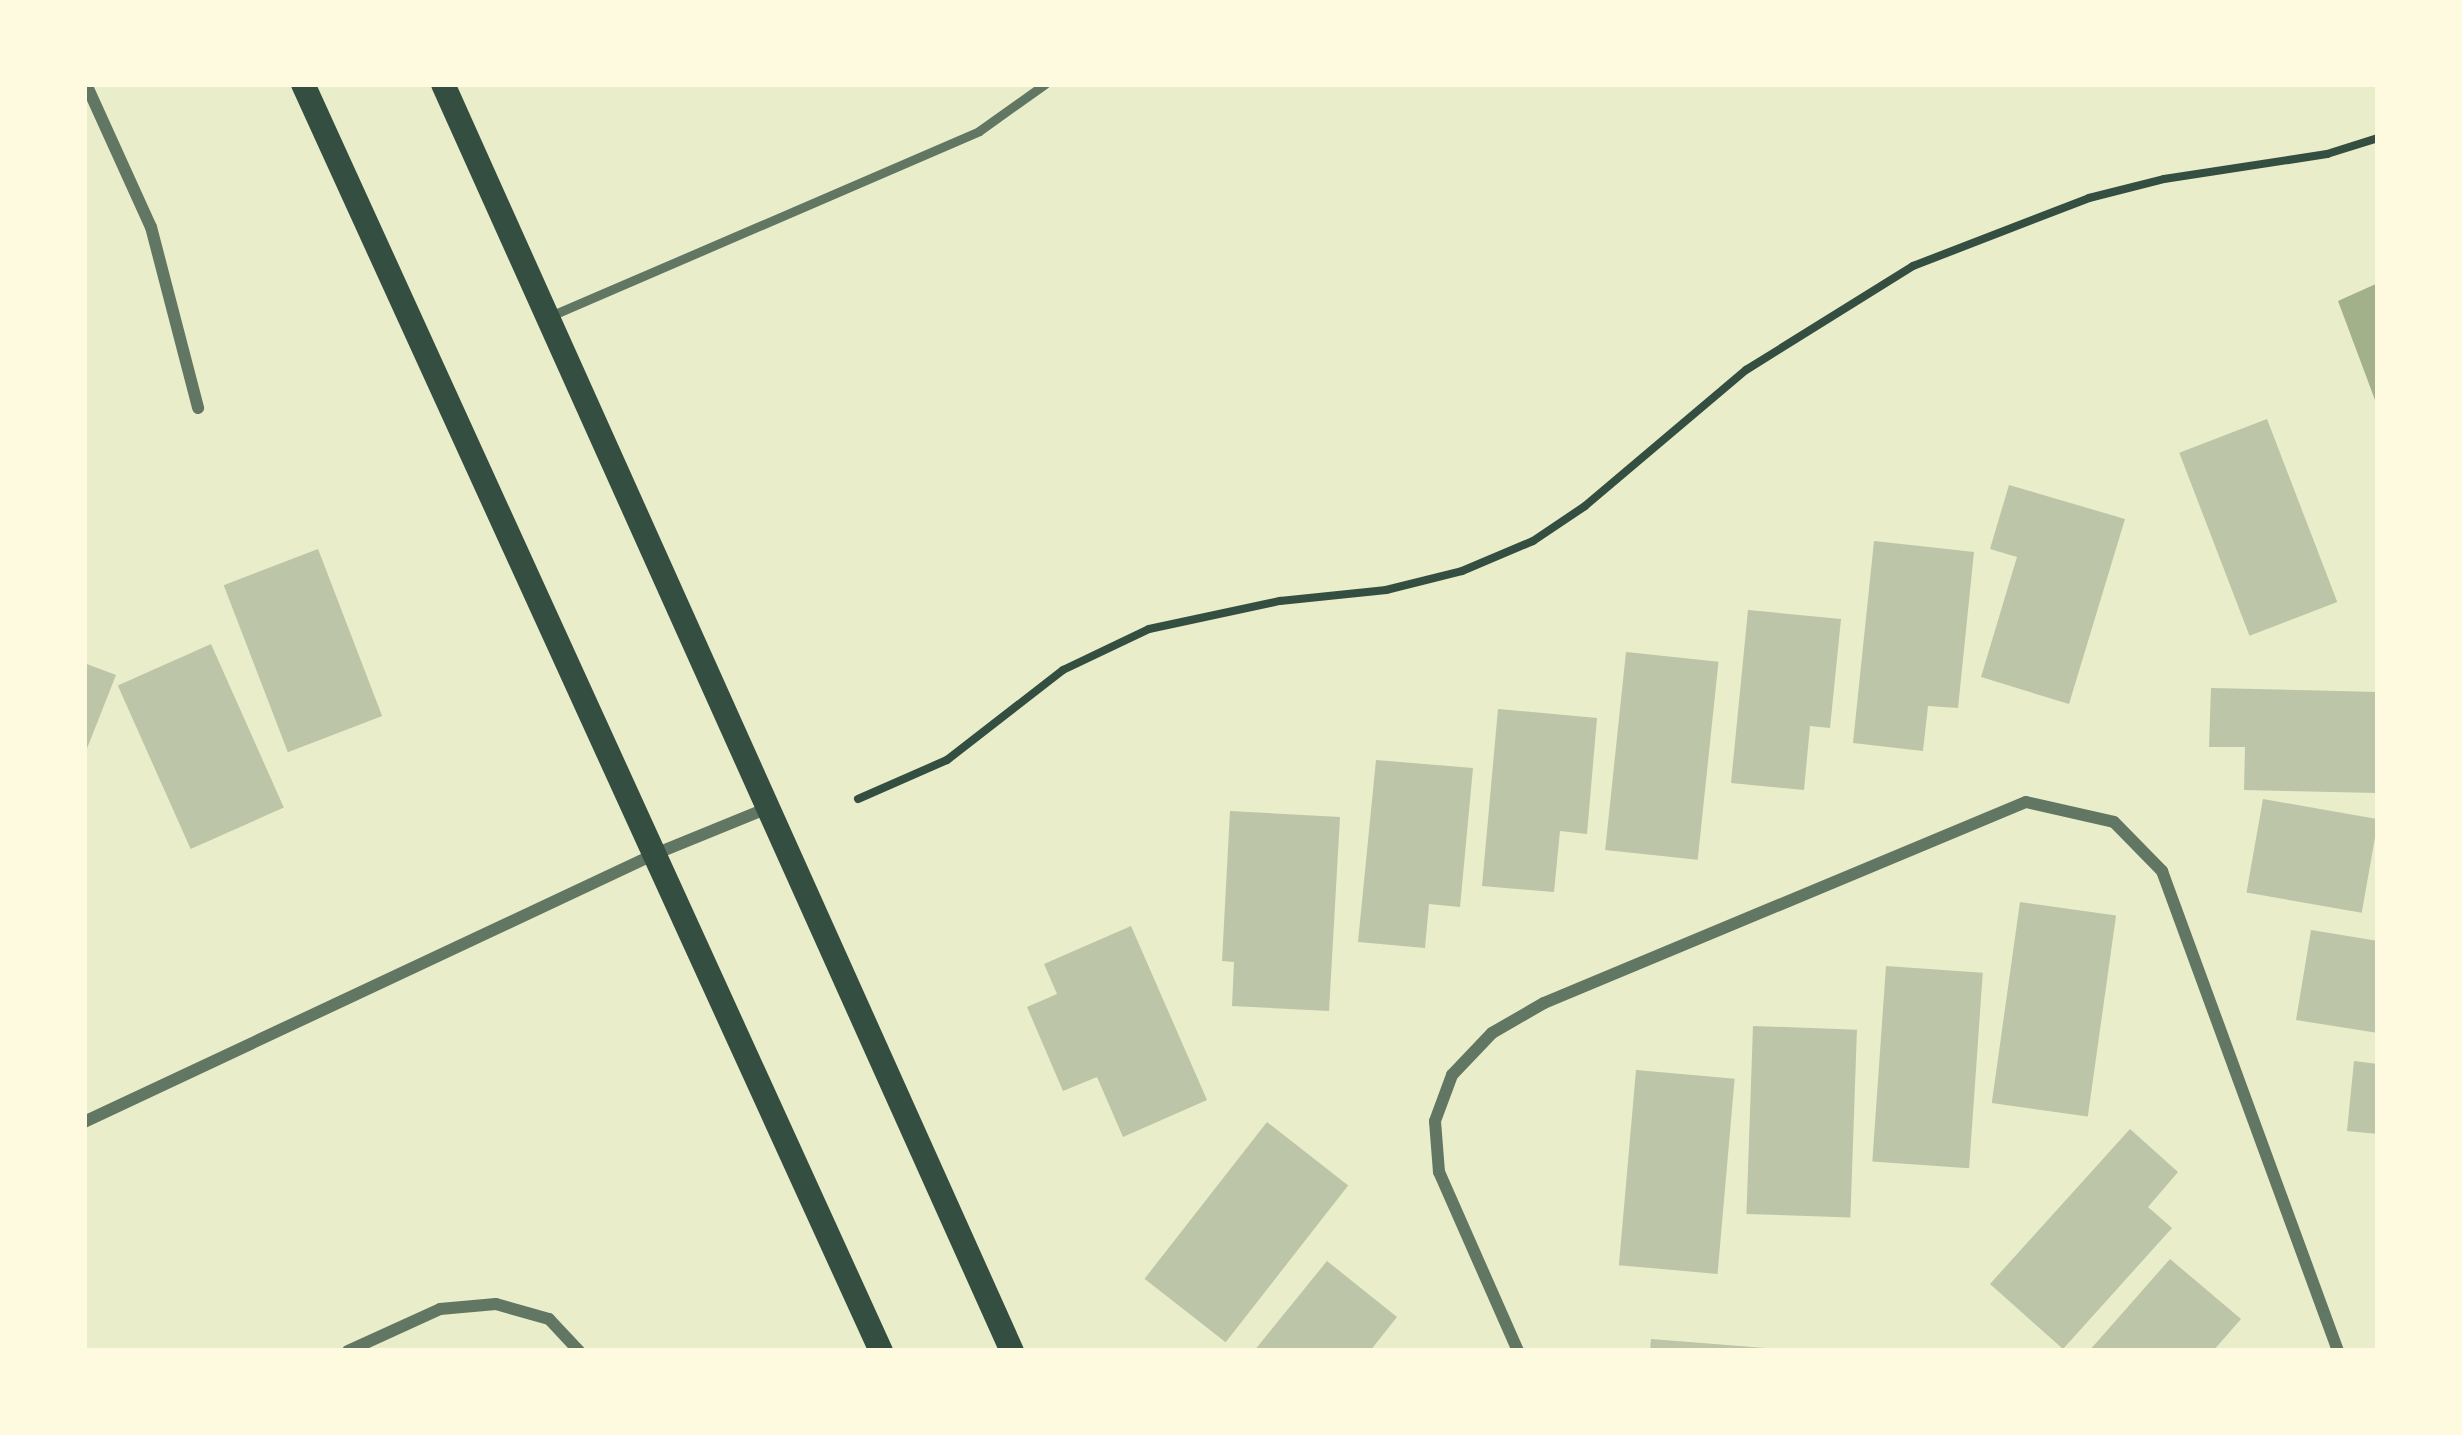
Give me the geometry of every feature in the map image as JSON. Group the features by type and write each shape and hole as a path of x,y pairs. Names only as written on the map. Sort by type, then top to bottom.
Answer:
{"main road":[{"path":"303,84 881,1351"},
{"path":"443,84 1012,1351"}],"street":[{"path":"86,84 151,226 199,408"},
{"path":"1518,1351 1438,1172 1435,1121 1452,1075 1492,1033 1544,1004 2026,802 2114,822 2162,871 2338,1351"},
{"path":"84,1122 655,854 765,809"},
{"path":"348,1351 440,1309 496,1304 549,1319 579,1351"}],"lane":[{"path":"548,316 979,131 1045,84"}],"path":[{"path":"858,799 947,760 1063,670 1148,629 1280,601 1386,590 1462,571 1533,541 1585,506 1747,370 1913,266 2089,198 2164,179 2327,154 2378,139"}],"shaded area":[{"path":"2378,283 2378,408 2338,301"}],"building":[{"path":"2267,419 2337,602 2249,636 2179,453"},
{"path":"2009,485 2125,519 2069,704 1981,677 2017,557 1990,549"},
{"path":"1874,541 1974,552 1958,708 1928,706 1923,751 1853,743"},
{"path":"318,549 382,716 288,752 224,585"},
{"path":"1748,610 1841,619 1830,728 1810,726 1804,790 1731,783"},
{"path":"211,644 284,808 191,849 118,685"},
{"path":"1626,652 1718,662 1698,860 1605,850"},
{"path":"84,663 116,675 84,756"},
{"path":"2211,688 2378,692 2378,793 2244,790 2245,747 2209,747"},
{"path":"1498,709 1597,718 1587,834 1560,831 1554,892 1482,886"},
{"path":"1376,760 1473,768 1460,907 1429,904 1425,948 1358,942"},
{"path":"2263,799 2378,819 2362,913 2247,893"},
{"path":"1230,811 1340,817 1329,1011 1232,1006 1234,962 1222,961"},
{"path":"2020,902 2116,915 2088,1117 1992,1103"},
{"path":"1131,926 1207,1100 1123,1137 1097,1077 1063,1091 1027,1007 1057,994 1044,964"},
{"path":"2311,930 2378,941 2378,1033 2296,1020"},
{"path":"1886,966 1983,973 1969,1168 1872,1162"},
{"path":"1753,1026 1857,1030 1850,1218 1746,1214"},
{"path":"2354,1061 2378,1064 2378,1134 2347,1131"},
{"path":"1636,1070 1735,1079 1718,1274 1619,1265"},
{"path":"1267,1122 1348,1185 1226,1342 1144,1279"},
{"path":"2130,1129 2178,1172 2148,1207 2172,1228 2063,1349 1990,1284"},
{"path":"2170,1259 2241,1319 2213,1351 2089,1351"},
{"path":"1327,1261 1397,1317 1370,1351 1254,1351"},
{"path":"1651,1339 1765,1348 1765,1351 1650,1351"}]}
